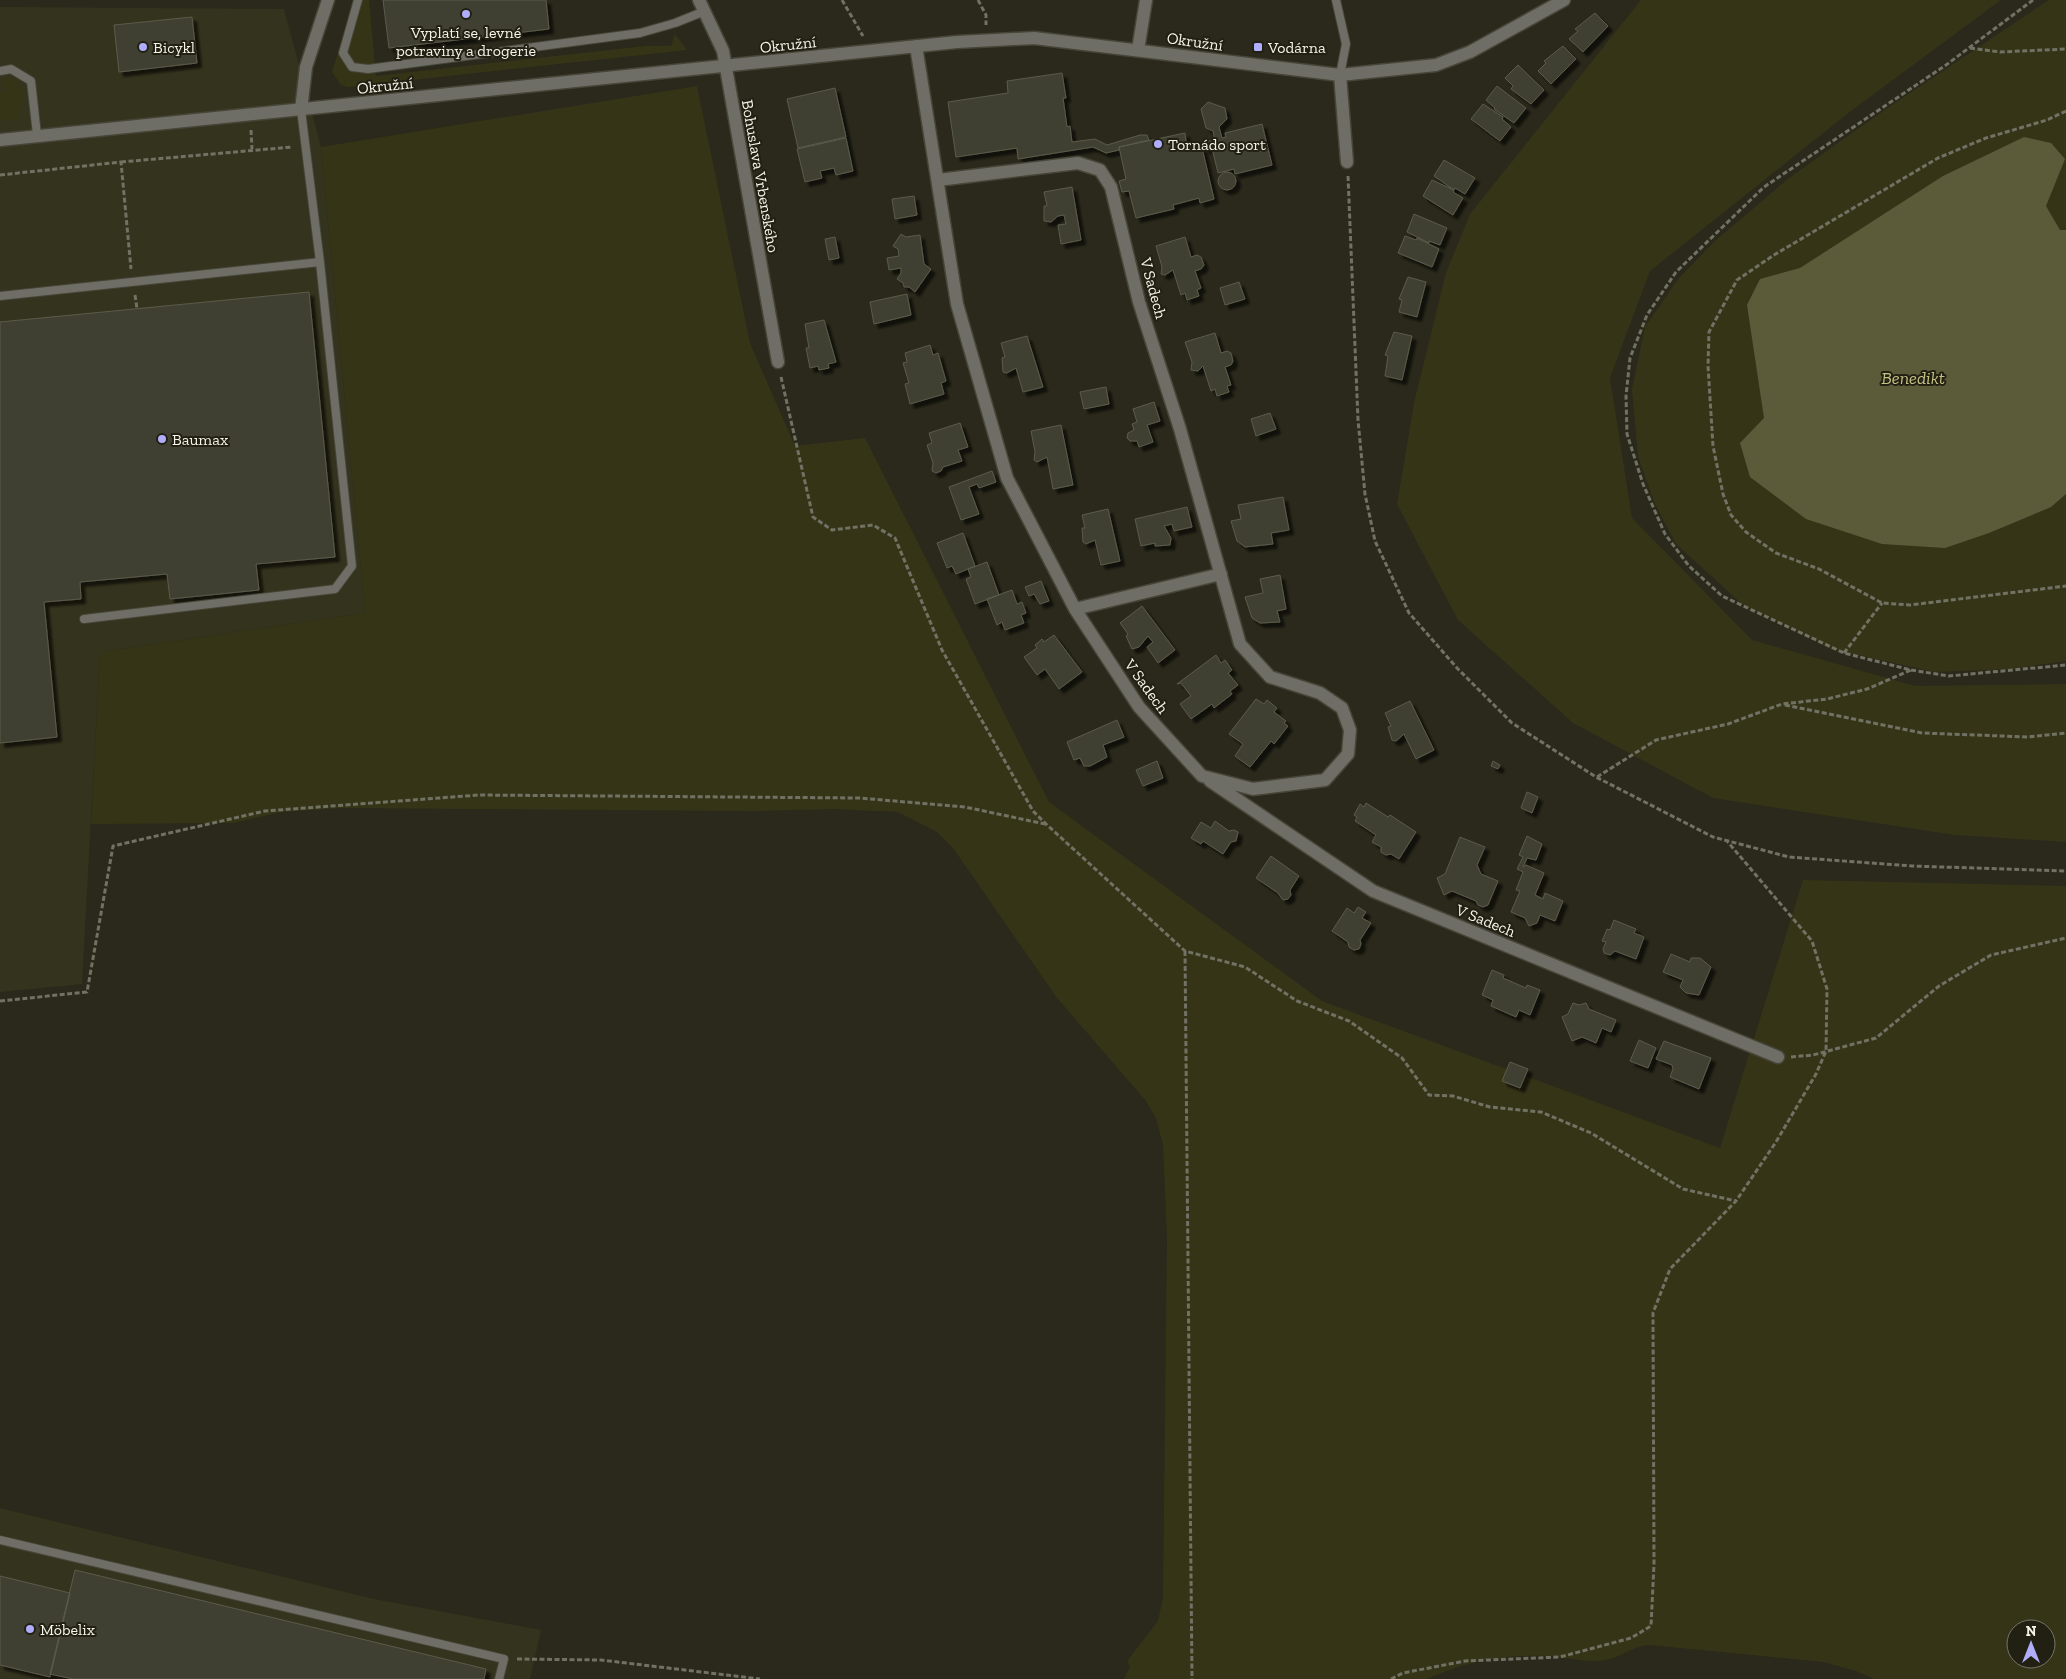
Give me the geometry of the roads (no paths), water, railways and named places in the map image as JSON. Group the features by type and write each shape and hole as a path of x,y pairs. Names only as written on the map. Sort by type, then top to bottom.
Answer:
{"street":[{"path":"301,110 306,67 328,0"},
{"path":"1138,50 1146,0"},
{"name":"Okružní","path":"0,140 916,46 1034,38 1340,75 1436,65 1470,52 1564,0"},
{"name":"Bohuslava Vrbenského","path":"702,5 723,51 778,362"},
{"name":"V Sadech","path":"916,46 957,304 1007,478 1075,609 1138,707 1202,776 1374,891 1778,1058"},
{"path":"1340,75 1347,162"},
{"name":"V Sadech","path":"938,180 1078,163 1100,170 1111,188 1139,302 1180,429 1240,644 1270,676 1320,693 1342,708 1350,730 1348,754 1325,780 1253,789 1202,776"},
{"path":"1075,609 1220,574"}],"lane":[{"path":"358,0 343,53 352,67 368,69 640,33 676,23 702,5"},
{"path":"1336,0 1346,44 1340,75"},
{"path":"0,71 11,69 31,81 37,136"},
{"path":"84,619 335,590 352,566 320,262 301,110"},
{"path":"0,296 320,262"},
{"path":"0,1540 504,1659 499,1679"}],"water":[{"name":"Benedikt","path":"2024,137 2051,143 2065,159 2046,206 2060,230 2066,230 2066,494 2051,507 1989,533 1945,548 1882,544 1806,519 1750,477 1740,443 1764,418 1747,305 1760,279 1800,268 1943,176"}],"place":[{"name":"Vyplatí se, levné potraviny a drogerie","path":"466,14"},
{"name":"Bicykl","path":"143,47"},
{"name":"Vodárna","path":"1258,47"},
{"name":"Tornádo sport","path":"1158,144"},
{"name":"Baumax","path":"162,439"},
{"name":"Möbelix","path":"30,1629"}]}
